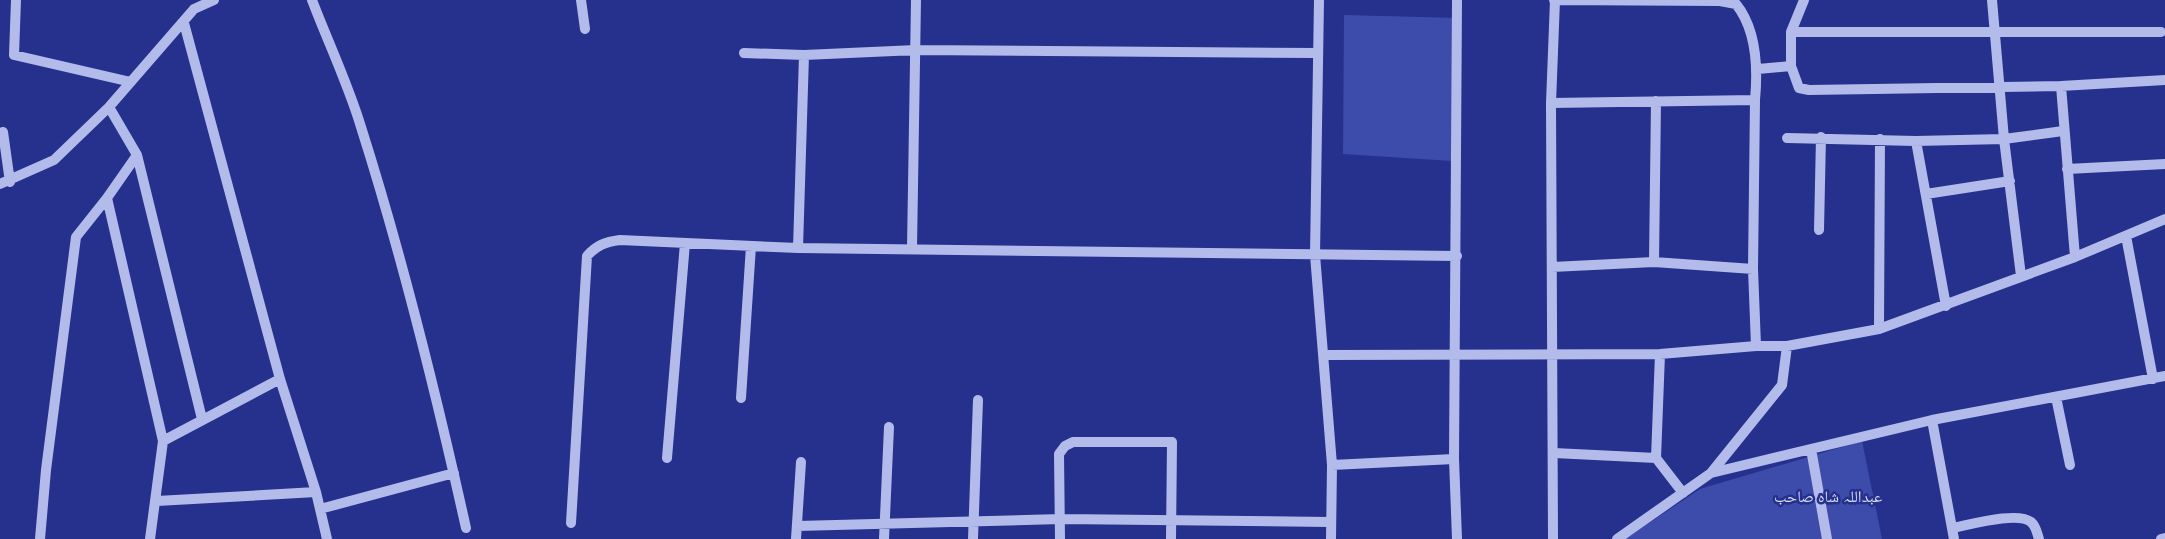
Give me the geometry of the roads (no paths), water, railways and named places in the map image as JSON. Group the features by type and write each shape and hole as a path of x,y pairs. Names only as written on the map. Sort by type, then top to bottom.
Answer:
{"street":[{"path":"16,0 14,55 131,82"},
{"path":"3,132 5,183 54,160 109,107 194,9 214,0"},
{"path":"312,0 361,125 419,323 466,528"},
{"path":"581,0 585,29"},
{"path":"912,248 916,0"},
{"path":"1319,0 1315,255 1332,465 1329,522 1331,539"},
{"path":"1457,0 1454,459 1457,539"},
{"path":"1553,539 1554,354 1551,103 1555,0 1720,1 1736,4 1745,15 1758,69 1755,99 1753,269 1756,345"},
{"path":"1804,0 1791,32 1791,66 1799,88 1809,90 2061,86 2165,80"},
{"path":"1992,0 2004,138 2021,276"},
{"path":"184,23 280,379 321,509 327,539"},
{"path":"1791,32 2161,32"},
{"path":"744,53 804,56 916,51 1318,53"},
{"path":"798,248 804,56"},
{"path":"1758,69 1791,66"},
{"path":"2061,86 2075,257"},
{"path":"1551,103 1755,99"},
{"path":"1654,262 1656,101"},
{"path":"109,107 137,155 202,419"},
{"path":"1787,138 1916,141 2004,138 2063,131"},
{"path":"1819,230 1821,137"},
{"path":"1878,329 1880,140"},
{"path":"1916,141 1946,306"},
{"path":"40,539 46,470 76,237 137,155"},
{"path":"2067,169 2165,164"},
{"path":"1926,194 2010,181"},
{"path":"107,198 163,441 157,501 150,539"},
{"path":"1323,355 1660,354 1756,345 1787,346 1878,329 2075,257 2165,219"},
{"path":"2126,236 2153,379"},
{"path":"571,523 587,256 596,246 620,240 798,248 1457,256"},
{"path":"667,458 685,243"},
{"path":"741,398 751,246"},
{"path":"1552,267 1654,262 1753,269"},
{"path":"1617,539 1711,473 1782,385 1787,346"},
{"path":"1660,354 1656,458 1683,493"},
{"path":"1711,473 1932,420 2165,376"},
{"path":"163,441 280,379"},
{"path":"2056,397 2070,465"},
{"path":"973,539 978,400"},
{"path":"1932,420 1953,534 2014,517 2027,519 2034,524 2039,539"},
{"path":"884,539 889,427"},
{"path":"1060,539 1059,454 1065,446 1073,442 1172,442 1171,539"},
{"path":"1811,449 1827,539"},
{"path":"1554,453 1656,458"},
{"path":"1332,465 1454,459"},
{"path":"796,539 801,462"},
{"path":"321,509 454,473"},
{"path":"157,501 316,492"},
{"path":"797,526 1060,519 1329,522"}],"park label":[{"name":"عبداللہ شاہ صاحب","path":"1828,496"}]}
